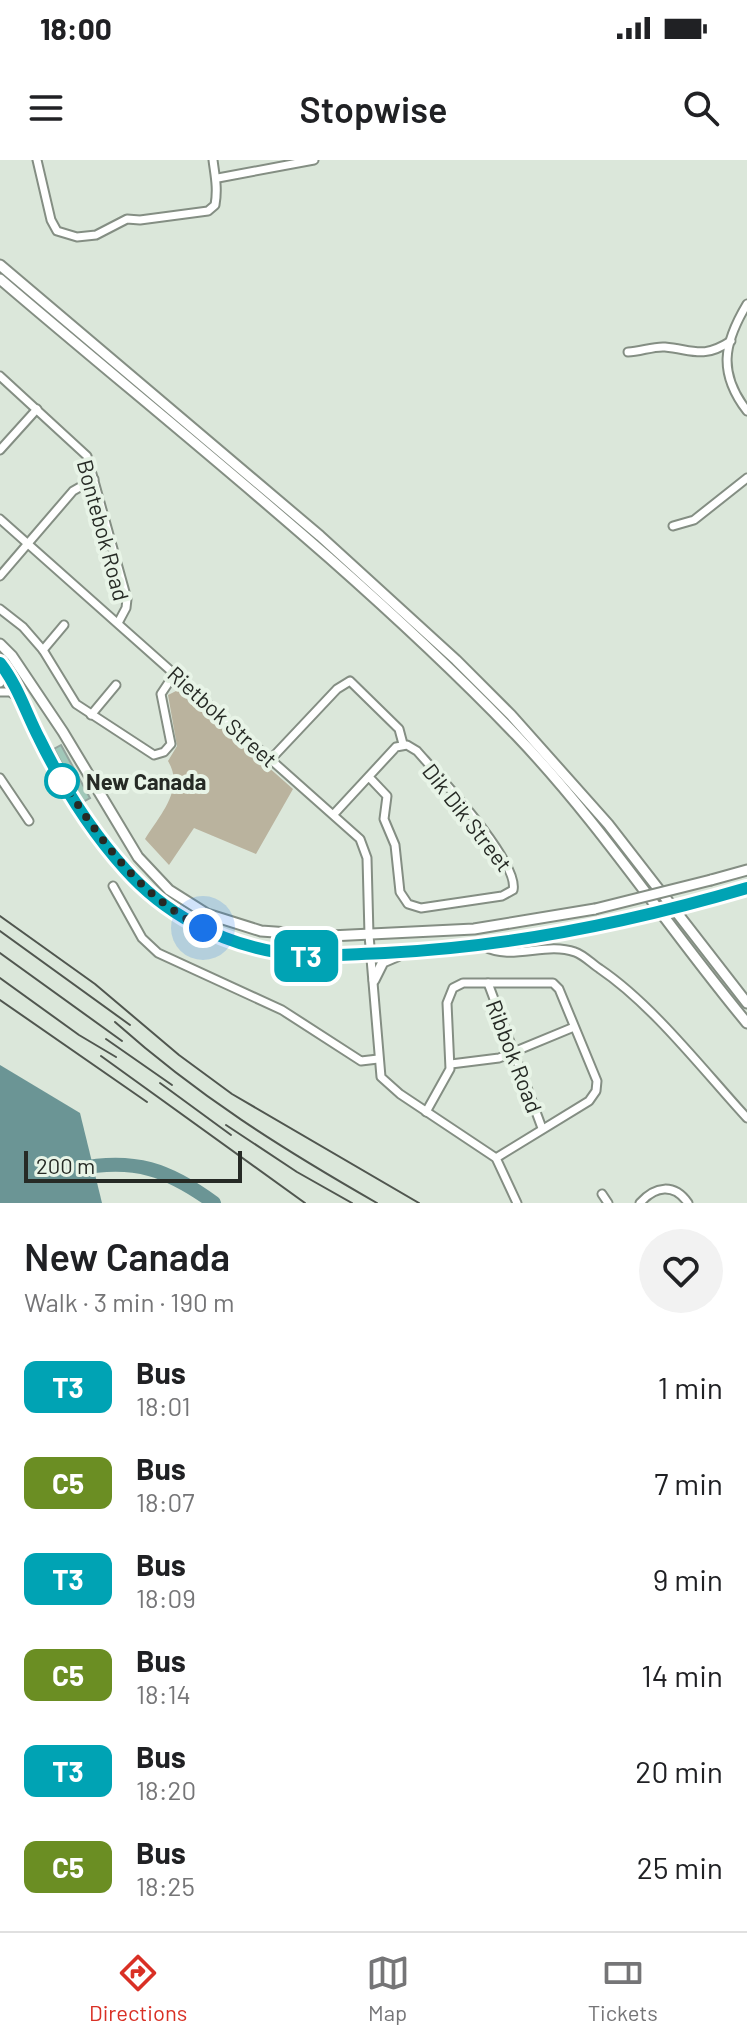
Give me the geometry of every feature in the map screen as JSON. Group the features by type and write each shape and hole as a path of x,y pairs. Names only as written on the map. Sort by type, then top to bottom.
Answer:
{"main road":[{"path":"0,265 320,536 456,660 511,715 608,824 747,1003"},
{"path":"0,279 303,535 438,657 517,736 586,814 747,1023"},
{"path":"0,644 23,672 63,732 125,839 169,890 207,914 250,929 288,934 369,935 474,929 595,909 747,870"},
{"path":"1,665 22,700 44,748 94,831 124,868 160,902 221,937 265,950 315,956 483,946 560,935 747,888"},
{"path":"374,980 383,962 408,952"}],"street":[{"path":"37,160 51,220 57,231 77,237 110,230 127,219 208,211 215,205 218,178 213,160"},
{"path":"254,171 269,160"},
{"path":"218,178 314,160"},
{"path":"747,304 724,362 730,382 747,411"},
{"path":"628,352 662,346 697,354 721,348 731,341"},
{"name":"Bontebok Road","path":"0,376 85,452 127,602 118,623"},
{"path":"0,450 37,409"},
{"path":"673,526 694,520 747,478"},
{"path":"0,576 73,491 94,479"},
{"name":"Rietbok Street","path":"0,519 356,834 366,851 378,1059"},
{"path":"0,609 23,627 43,650 73,701 149,753 160,754 171,742 161,692 175,673"},
{"path":"43,650 64,625"},
{"path":"0,683 1,665"},
{"path":"271,759 337,689 350,681 399,729 403,744"},
{"path":"91,715 116,685"},
{"path":"0,692 10,692 22,700"},
{"name":"Dik Dik Street","path":"403,744 417,751 478,823 514,877 511,893 421,908 405,902 400,892 395,845 384,819 387,796 369,777 396,747 403,744"},
{"path":"334,814 369,777"},
{"path":"0,778 29,821"},
{"path":"113,886 142,938 158,953 282,1010 361,1061 378,1059 384,1083 496,1158 517,1203"},
{"path":"483,946 505,953 557,949 576,952 614,978 648,1010 747,1118"},
{"path":"426,1112 447,1078 451,1064 447,1010 449,992 461,983 553,983 559,989 597,1088 589,1101 496,1158"},
{"name":"Ribbok Road","path":"488,983 542,1128"},
{"path":"451,1064 486,1060 513,1052 574,1027"},
{"path":"640,1203 654,1191 667,1188 679,1193 688,1203"},
{"path":"602,1194 608,1203"}],"shaded area":[{"path":"180,689 293,789 256,854 194,828 169,865 145,839 172,792 173,771 168,761 177,746 168,695"}],"water":[{"path":"0,1065 80,1113 102,1203 0,1203"}],"building":[{"name":"New Canada","path":"61,745 90,798 83,802 54,749"}],"waterway":[{"path":"77,1169 116,1165 150,1169 182,1182 214,1203"}],"railway":[{"path":"0,916 95,984 179,1055 232,1094 419,1203"},
{"path":"0,931 130,1025"},
{"path":"0,953 122,1041"},
{"path":"0,978 79,1035 116,1057"},
{"path":"0,1000 147,1102"},
{"path":"115,1022 177,1074 241,1120 377,1203"},
{"path":"106,1039 172,1085"},
{"path":"101,1056 305,1203"},
{"path":"160,1083 231,1135"},
{"path":"226,1125 297,1172 352,1203"}],"bus line":[{"name":"T3","path":"0,663 17,688 37,735 94,831 124,868 160,902 221,937 273,952 315,956 483,946 560,935 747,888"}],"place":[{"name":"New Canada","path":"62,781"}],"route":[{"path":"62,781 94,831 130,875 160,902 203,928"}]}
